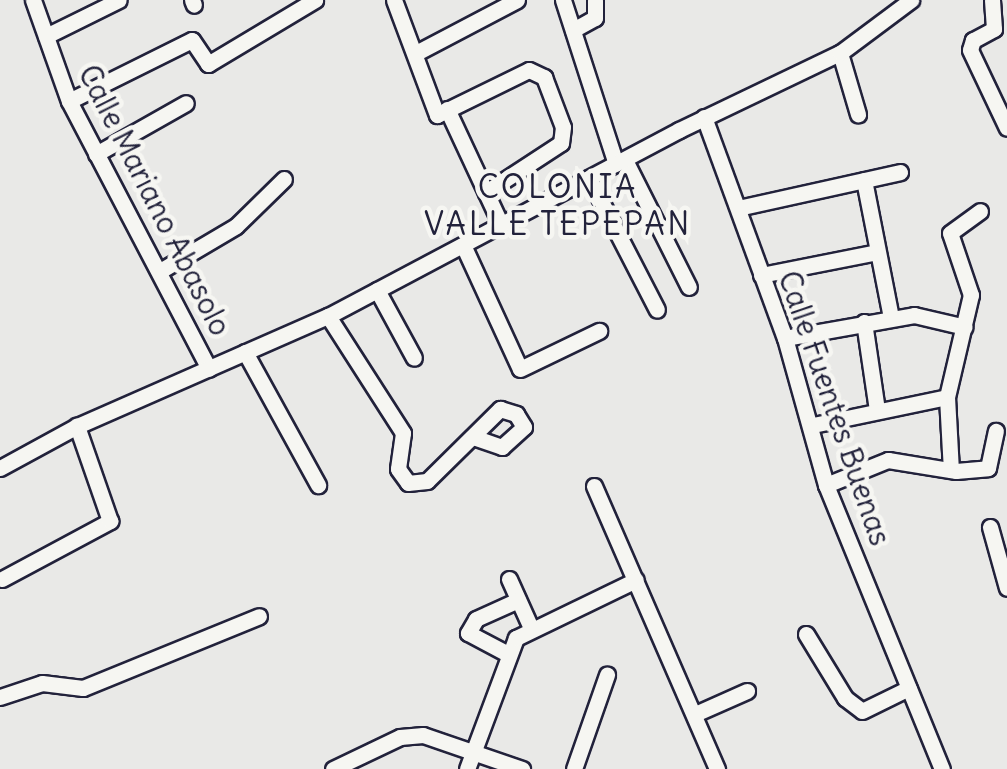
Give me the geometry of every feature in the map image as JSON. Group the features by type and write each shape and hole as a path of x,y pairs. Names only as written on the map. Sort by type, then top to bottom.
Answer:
{"street":[{"name":"Calle Mariano Abasolo","path":"33,0 69,101 209,369"},
{"path":"46,36 119,0"},
{"path":"69,101 192,40 208,64 316,0"},
{"path":"394,0 437,114 529,70 544,77 562,126 561,143 486,192"},
{"path":"470,0 479,18"},
{"path":"416,53 517,0"},
{"path":"563,0 620,162 689,287"},
{"path":"573,30 595,18 595,0"},
{"path":"0,468 77,426 328,316 704,117 840,53 911,0"},
{"path":"992,0 994,29 973,40 970,50 1007,128"},
{"path":"840,53 858,114"},
{"path":"96,154 186,103"},
{"path":"447,110 501,225"},
{"name":"Calle Fuentes Buenas","path":"704,117 785,338 813,425 826,485 942,769"},
{"path":"738,208 900,172"},
{"path":"589,178 657,310"},
{"path":"160,272 236,226 284,179"},
{"path":"864,180 892,317"},
{"path":"950,470 947,397 971,295 950,232 980,211"},
{"path":"464,246 520,368 599,330"},
{"path":"762,274 877,252"},
{"path":"377,290 414,358"},
{"path":"328,316 403,432 398,468 408,483 428,481 473,437"},
{"path":"785,338 892,317 966,326"},
{"path":"864,322 877,410"},
{"path":"245,352 318,484"},
{"path":"813,425 947,397"},
{"path":"2,579 110,521 77,426"},
{"path":"826,485 888,460 950,470 988,468 996,430"},
{"path":"594,486 717,769"},
{"path":"990,527 1007,588"},
{"path":"508,580 531,628"},
{"path":"466,769 506,653 531,628 636,580"},
{"path":"506,653 468,632 476,619 518,600"},
{"path":"0,696 42,683 83,688 259,616"},
{"path":"806,634 845,698 862,711 909,688"},
{"path":"574,769 607,675"},
{"path":"694,714 747,691"},
{"path":"333,769 376,748 423,735 522,769"},
{"path":"368,769 376,748"}],"district":[{"name":"COLONIA VALLE TEPEPAN","path":"558,206"}]}
